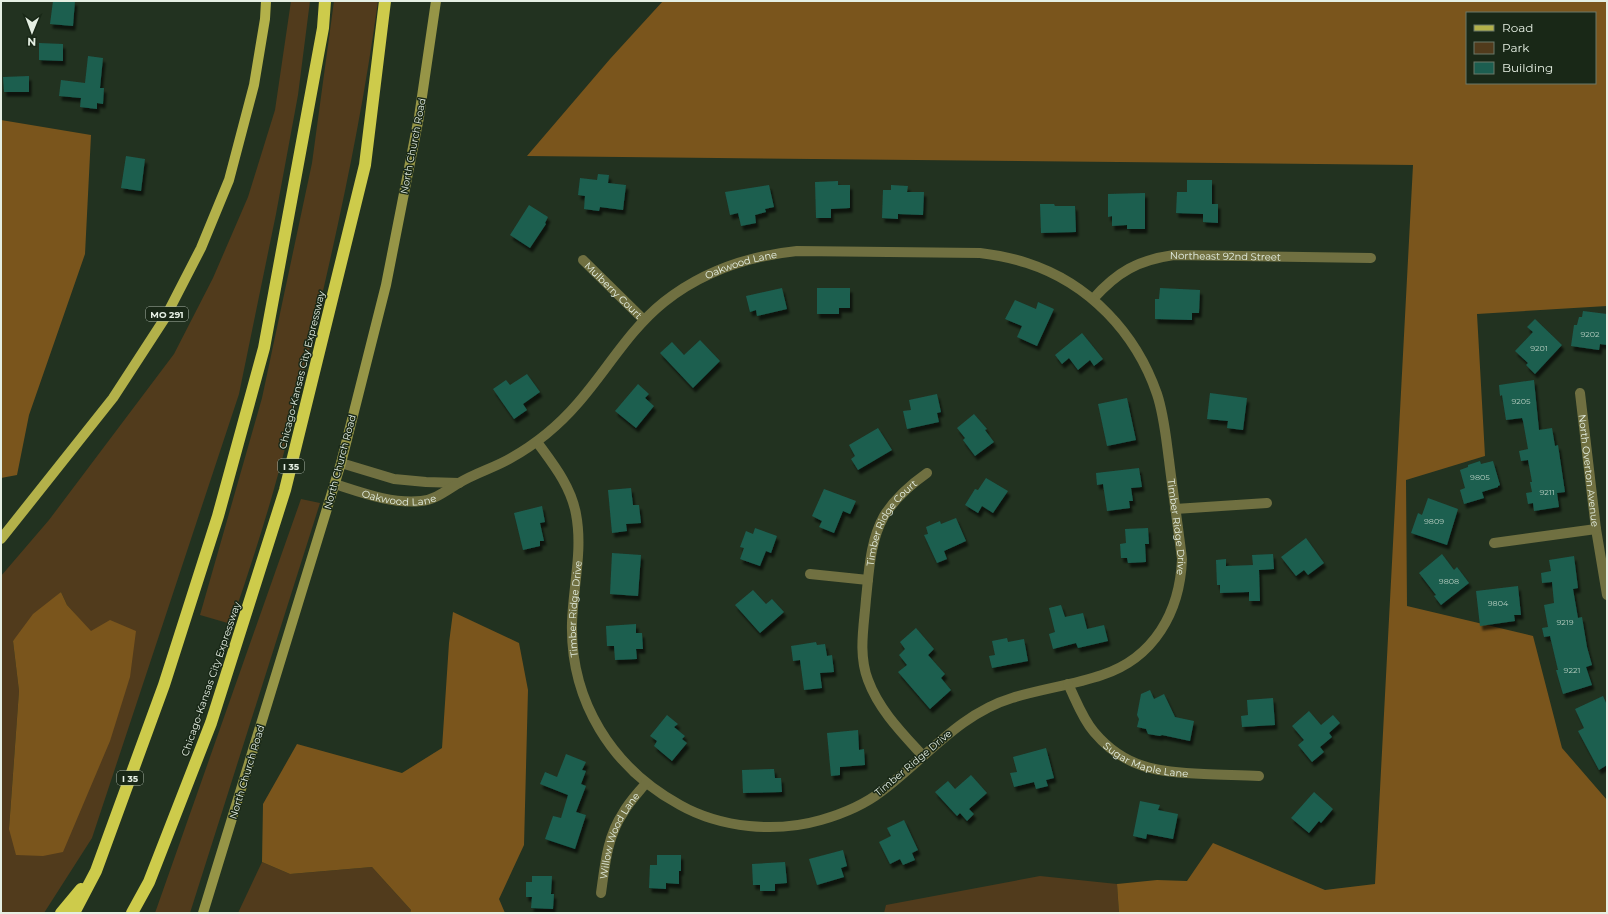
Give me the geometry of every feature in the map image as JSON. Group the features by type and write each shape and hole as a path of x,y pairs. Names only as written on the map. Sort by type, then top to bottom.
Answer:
{"highway":[{"name":"I 35","path":"74,913 96,871 164,685 214,530 264,348 323,28 325,1"},
{"name":"Chicago-Kansas City Expressway","path":"132,913 149,882 210,723 285,490 365,165 385,1"},
{"path":"61,913 96,871"},
{"path":"140,913 149,882"}],"main road":[{"name":"MO 291","path":"1,539 113,398 165,318 201,248 229,180 254,85 265,19 266,1"},
{"name":"North Church Road","path":"203,913 341,463 386,286 419,117 436,1"}],"street":[{"name":"Oakwood Lane","path":"335,484 374,496 401,501 422,501 443,493 459,483 510,459 537,442 559,423 579,402 644,320 680,290 722,267 745,259 797,250 980,253 1008,257 1051,272 1076,286 1093,299"},
{"name":"Northeast 92nd Street","path":"1093,299 1105,285 1119,274 1137,264 1155,257 1174,254 1372,258"},
{"name":"Mulberry Court","path":"583,260 644,320"},
{"name":"Timber Ridge Drive","path":"537,442 562,477 570,493 576,513 579,533 572,622 572,642 575,666 588,709 600,731 614,751 630,769 664,797 686,808 721,820 748,826 772,827 797,825 820,820 862,804 883,791 961,723 980,711 1001,701 1103,675 1122,667 1137,657 1150,644 1163,629 1172,613 1181,578 1182,559 1164,419 1147,368 1127,335 1106,311 1093,299"},
{"name":"North Overton Avenue","path":"1580,392 1596,529 1607,595"},
{"name":"Oakwood Lane","path":"341,463 394,479 459,483"},
{"name":"Timber Ridge Court","path":"923,756 885,713 876,698 868,679 862,643 870,554 876,535 884,516 896,500 910,485 927,473"},
{"path":"1175,508 1267,503"},
{"path":"1494,543 1596,529"},
{"name":"Timber Ridge Court","path":"810,574 868,580"},
{"name":"Sugar Maple Lane","path":"1068,684 1083,716 1094,732 1106,745 1119,755 1138,765 1156,771 1174,773 1259,776"},
{"name":"Willow Wood Lane","path":"601,893 608,847 614,828 623,812 646,783"}],"green space":[{"path":"291,1 310,1 298,95 276,214 239,394 92,838 44,913 1,913 1,576 49,520 174,354 213,278 248,197 275,110","holes":["61,592 67,605 91,632 9,829 19,691 13,641"]},
{"path":"334,1 378,1 366,78 336,231 298,399 269,506 231,624 200,615 262,398 312,163"},
{"path":"301,499 320,503 190,913 155,913"},
{"path":"262,862 290,874 372,867 411,910 410,913 238,913"},
{"path":"1040,876 1117,884 1119,913 884,913 886,905"}],"shaded area":[{"path":"663,1 1607,1 1607,306 1477,314 1485,456 1406,480 1407,606 1533,636 1562,748 1607,800 1607,913 1119,913 1117,884 1157,880 1187,881 1213,843 1325,890 1375,884 1413,165 527,156 610,59"},
{"path":"1,120 91,135 85,254 29,415 17,475 1,478"},
{"path":"61,592 67,605 91,631 110,620 136,631 130,677 110,741 63,852 43,856 16,855 9,829 19,691 13,641 33,614"},
{"path":"453,612 519,643 528,690 524,845 499,899 505,913 410,913 411,910 372,867 290,874 262,862 263,804 297,744 402,773 442,748 449,643"}],"building":[{"path":"53,1 75,1 73,26 50,24"},
{"path":"39,43 63,44 63,61 39,60"},
{"path":"88,56 103,58 100,88 104,88 103,104 97,103 97,109 80,107 81,98 59,96 61,80 85,83"},
{"path":"29,76 29,92 4,92 3,77"},
{"path":"126,156 145,159 141,191 121,188"},
{"path":"598,174 609,175 608,183 626,185 623,210 600,207 599,211 584,209 585,196 578,195 580,178 597,180"},
{"path":"1187,180 1212,180 1212,204 1218,204 1218,223 1203,222 1203,214 1176,213 1177,192 1187,192"},
{"path":"838,181 838,185 850,185 850,208 831,209 831,218 816,218 815,182"},
{"path":"769,185 774,207 765,209 766,212 755,215 756,223 741,226 738,213 730,215 725,192"},
{"path":"891,185 908,186 907,192 924,192 923,215 898,214 898,219 882,218 883,190 891,190"},
{"path":"1145,193 1145,229 1127,229 1127,225 1112,226 1112,216 1108,217 1108,194"},
{"path":"1040,204 1075,206 1076,232 1041,233"},
{"path":"529,205 548,217 545,223 546,224 530,248 510,235"},
{"path":"782,288 787,309 757,316 756,310 750,312 746,296"},
{"path":"817,288 850,288 850,308 839,308 839,314 817,314"},
{"path":"1160,288 1200,290 1199,313 1192,313 1192,320 1155,319 1155,299 1159,299"},
{"path":"1015,300 1036,309 1038,302 1054,309 1037,346 1017,337 1022,326 1005,319"},
{"path":"1583,311 1607,314 1607,345 1600,344 1599,350 1571,346 1574,325 1577,325 1579,317 1582,317"},
{"path":"1535,319 1562,345 1535,374 1526,365 1528,363 1515,351 1533,332 1527,327"},
{"path":"1082,333 1103,359 1094,366 1090,360 1078,370 1069,358 1062,364 1055,355"},
{"path":"700,340 720,361 693,388 660,353 672,342 684,355"},
{"path":"527,374 540,392 523,404 527,410 514,419 493,389 506,380 510,385"},
{"path":"1534,380 1539,430 1552,428 1555,446 1558,445 1565,492 1557,493 1559,507 1534,511 1533,503 1528,504 1526,493 1532,492 1530,482 1532,482 1528,460 1521,461 1519,451 1528,449 1523,421 1522,418 1506,420 1499,385"},
{"path":"638,384 649,394 645,398 654,406 636,428 615,411"},
{"path":"1210,393 1247,398 1243,430 1227,428 1228,421 1207,419"},
{"path":"937,394 941,412 937,413 939,422 907,429 903,411 911,410 909,400"},
{"path":"1127,398 1136,440 1107,446 1098,404"},
{"path":"974,414 987,429 985,430 994,442 975,456 963,440 965,438 957,428"},
{"path":"878,428 892,450 858,470 851,459 855,456 849,445"},
{"path":"1480,461 1481,464 1493,461 1500,485 1482,492 1484,498 1464,504 1460,490 1465,488 1460,470 1468,467 1468,465"},
{"path":"1139,468 1142,487 1131,488 1133,501 1129,501 1130,508 1107,511 1103,484 1097,485 1096,473"},
{"path":"986,478 1008,491 993,513 982,506 978,513 965,505 975,489 978,490"},
{"path":"631,488 633,505 639,505 641,523 626,524 627,531 612,533 608,490"},
{"path":"824,489 856,501 850,514 843,511 834,533 819,527 822,521 812,516"},
{"path":"1428,498 1458,509 1447,545 1411,533 1418,513 1422,515"},
{"path":"542,506 545,522 540,523 544,541 540,541 540,546 523,550 514,513"},
{"path":"956,518 966,541 944,551 947,559 937,563 924,535 928,534 926,527 940,521 941,524"},
{"path":"755,528 777,536 771,553 766,551 760,566 740,559 744,548 740,547 746,531 753,534"},
{"path":"1148,528 1149,544 1145,544 1146,562 1128,563 1127,558 1121,558 1120,544 1126,543 1125,529"},
{"path":"1306,538 1324,563 1308,575 1304,570 1296,576 1281,557"},
{"path":"612,553 641,555 638,596 610,594"},
{"path":"1273,554 1274,569 1259,570 1260,601 1249,601 1249,592 1220,593 1220,585 1217,585 1216,560 1226,559 1226,566 1253,565 1252,555"},
{"path":"1442,554 1454,570 1457,567 1469,583 1441,605 1434,596 1436,595 1419,573"},
{"path":"1574,556 1578,588 1573,589 1578,618 1582,617 1587,647 1592,665 1586,667 1592,685 1563,694 1556,670 1558,670 1550,636 1544,637 1542,628 1548,627 1544,605 1554,603 1552,582 1542,583 1541,573 1551,571 1549,560"},
{"path":"1518,586 1521,615 1514,615 1515,621 1480,626 1476,591"},
{"path":"753,590 766,604 772,599 784,612 760,633 735,605"},
{"path":"1061,605 1065,617 1083,613 1087,629 1104,625 1108,641 1078,648 1076,643 1053,649 1049,634 1055,632 1049,608"},
{"path":"636,624 636,633 642,633 643,649 636,649 637,659 615,660 614,646 607,646 606,626"},
{"path":"916,628 934,649 928,655 945,674 941,678 951,690 930,709 898,672 907,665 899,655 905,649 900,642"},
{"path":"1007,638 1008,642 1024,639 1028,661 992,668 989,656 995,655 992,641"},
{"path":"816,642 817,645 825,644 827,656 832,655 834,672 820,673 822,688 804,690 800,660 793,661 791,646"},
{"path":"1150,690 1154,699 1164,694 1175,717 1194,721 1190,741 1162,735 1148,734 1146,729 1137,727 1139,719 1137,715 1141,694"},
{"path":"1603,696 1607,705 1607,765 1599,770 1578,731 1584,728 1575,709"},
{"path":"1273,698 1275,725 1242,727 1241,716 1248,715 1247,700"},
{"path":"1309,711 1321,725 1333,715 1340,723 1329,733 1332,737 1320,747 1324,752 1312,762 1298,745 1304,740 1292,726"},
{"path":"667,715 678,724 674,727 685,736 682,739 687,743 672,761 654,746 657,741 650,736"},
{"path":"858,730 859,750 864,749 865,765 840,767 840,775 831,776 827,733"},
{"path":"1046,748 1054,778 1046,780 1048,786 1036,789 1034,782 1014,787 1010,773 1017,772 1013,757"},
{"path":"566,754 586,762 582,770 586,771 581,784 586,786 576,812 586,815 575,849 545,839 553,816 561,818 568,795 540,784 545,772 557,777"},
{"path":"774,769 775,778 781,778 782,792 743,793 742,770"},
{"path":"971,775 987,793 969,809 974,814 967,821 960,813 957,816 935,792 948,781 955,789"},
{"path":"1314,792 1333,809 1321,823 1319,821 1309,833 1291,818"},
{"path":"1140,801 1160,805 1158,810 1178,814 1173,839 1147,834 1146,839 1133,836"},
{"path":"904,820 918,850 912,853 915,860 903,865 900,859 890,864 879,842 891,836 887,828"},
{"path":"843,850 847,866 841,868 844,877 817,885 809,859"},
{"path":"657,855 681,855 679,884 666,883 666,889 649,888 650,865 657,865"},
{"path":"785,862 787,883 775,884 775,891 760,891 760,885 753,885 752,864"},
{"path":"532,876 552,876 551,894 554,894 553,909 531,908 532,897 526,897 526,882 532,882"}]}
